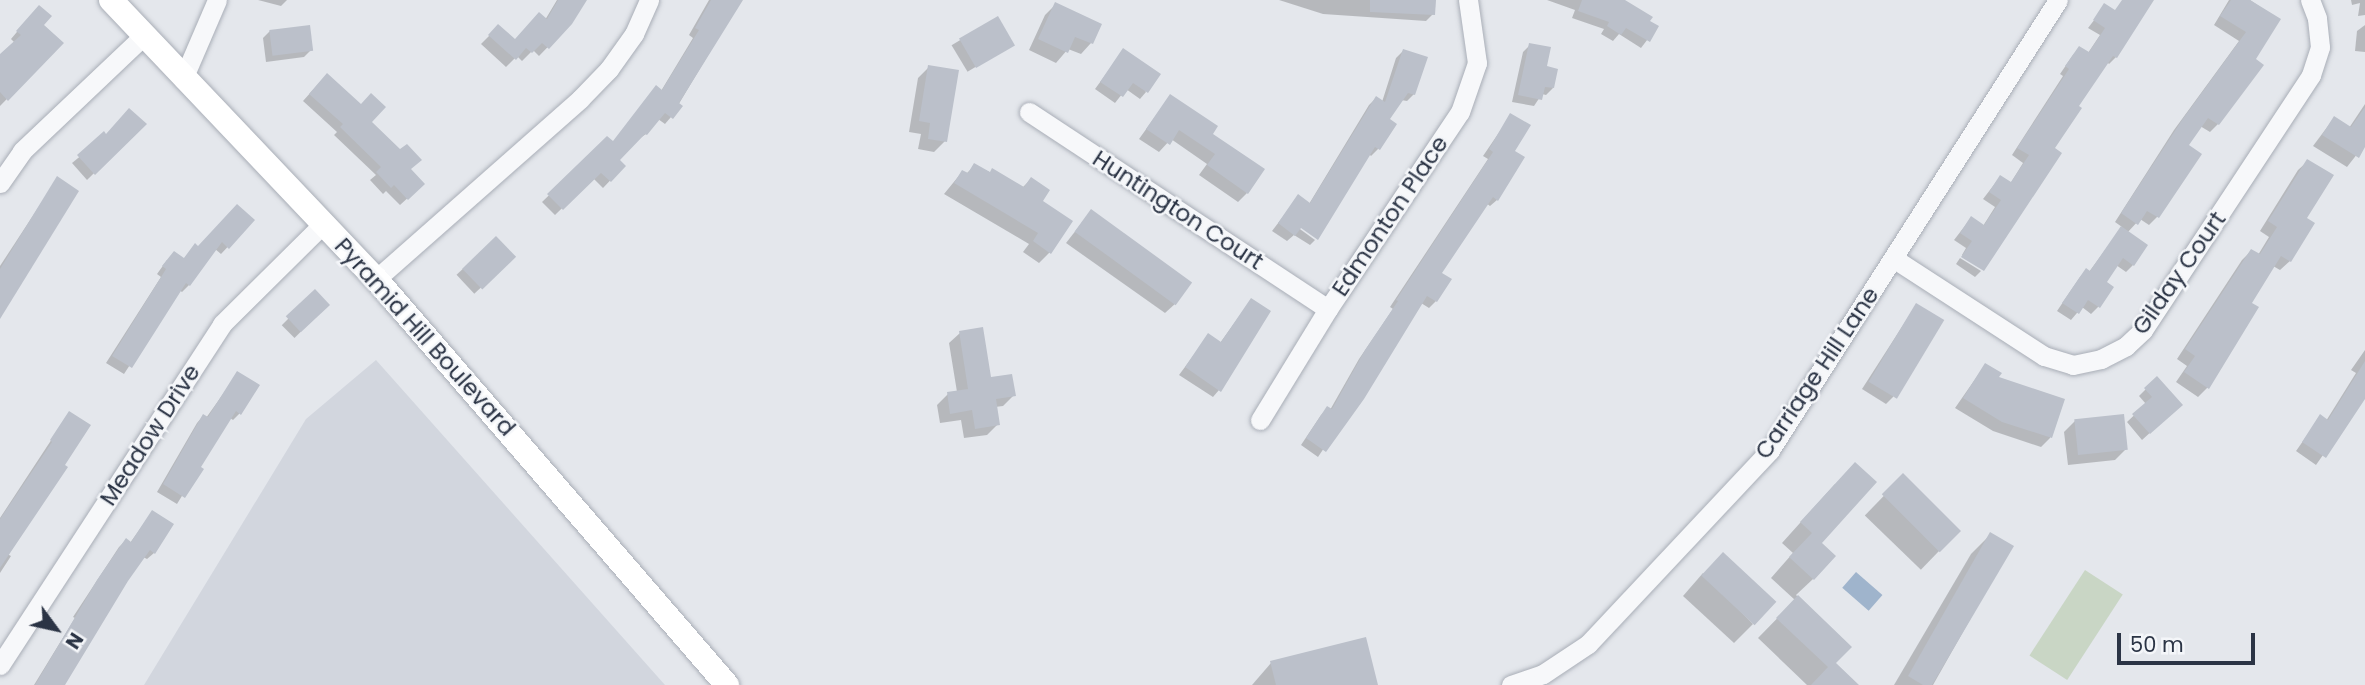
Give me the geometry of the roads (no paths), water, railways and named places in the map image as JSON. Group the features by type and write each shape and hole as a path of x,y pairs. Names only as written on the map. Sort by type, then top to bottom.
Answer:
{"main road":[{"name":"Pyramid Hill Boulevard","path":"111,0 183,79 376,279 727,685"}],"street":[{"path":"183,79 217,0"},
{"path":"376,279 580,99 609,69 634,34 649,0"},
{"name":"Edmonton Place","path":"1260,420 1328,309 1460,112 1477,63 1468,0"},
{"name":"Carriage Hill Lane","path":"1511,685 1542,674 1588,643 1770,450 2058,0"},
{"name":"Gilday Court","path":"1893,258 2044,356 2073,365 2101,359 2126,346 2143,330 2311,75 2320,47 2317,18 2310,0"},
{"path":"0,183 22,151 144,36"},
{"name":"Huntington Court","path":"1029,112 1328,309"},
{"name":"Meadow Drive","path":"0,665 222,324 323,224"}],"water":[{"path":"1856,572 1882,595 1869,611 1842,588"}]}
